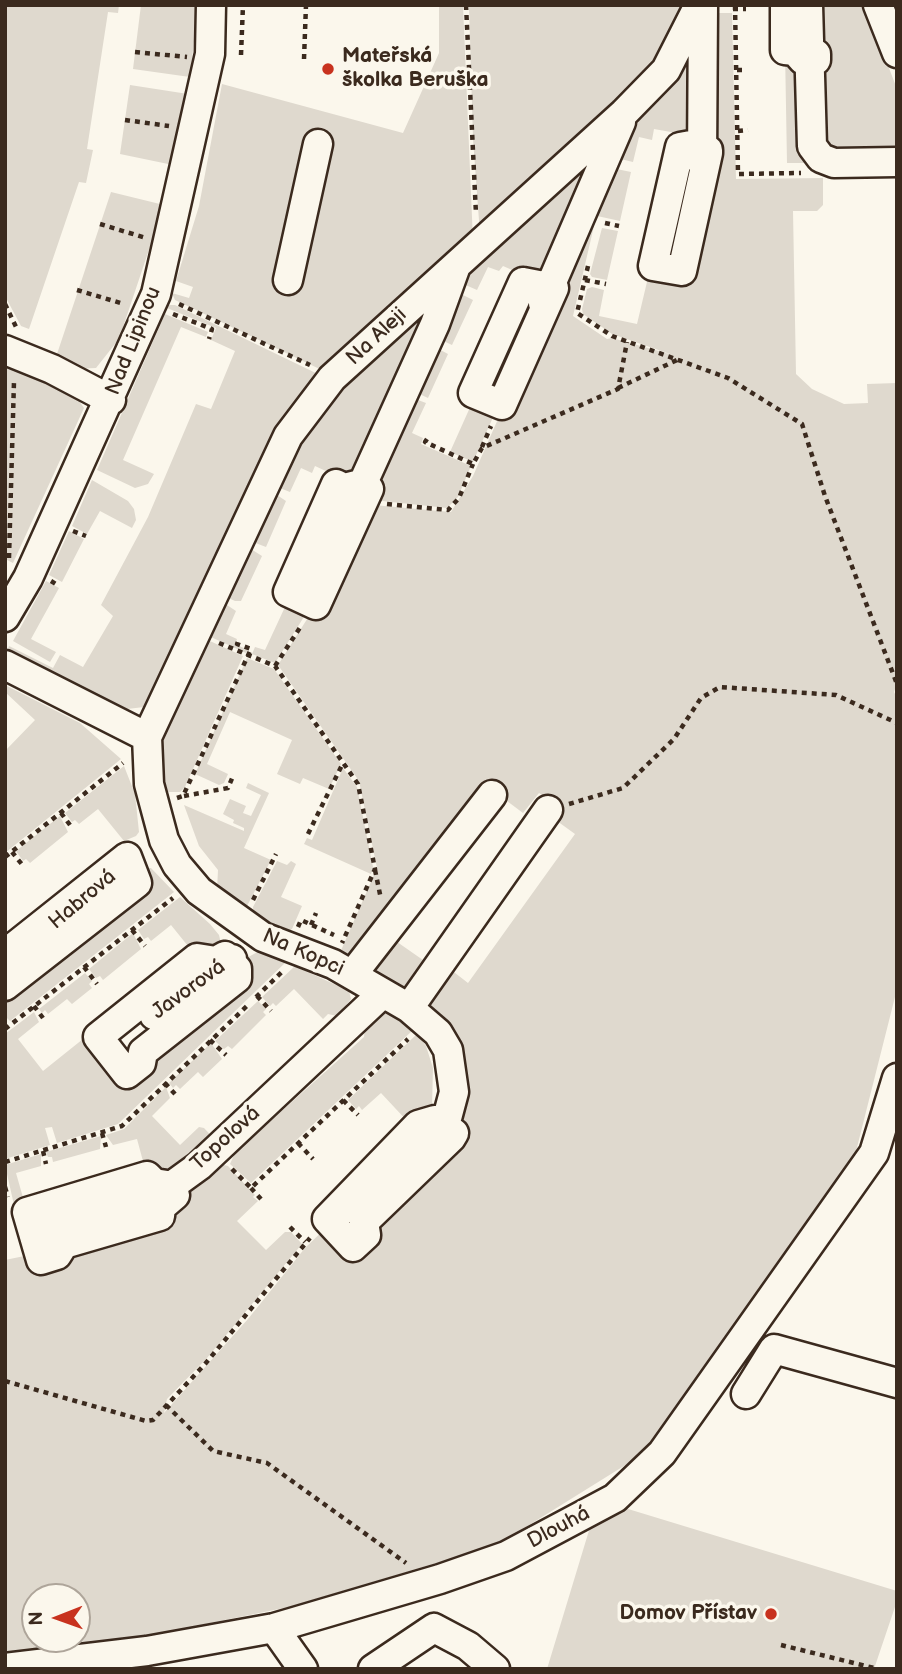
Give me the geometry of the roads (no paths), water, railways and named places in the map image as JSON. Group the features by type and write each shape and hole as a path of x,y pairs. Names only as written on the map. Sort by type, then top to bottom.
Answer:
{"street":[{"name":"Nad Lipinou","path":"5,617 28,578 111,400 150,303 210,54 211,5"},
{"name":"Na Aleji","path":"147,737 288,436 332,378 624,113 666,70 701,5"},
{"path":"676,266 703,161 701,5"},
{"path":"785,5 785,50 796,51 803,60 816,60 815,5"},
{"path":"808,5 812,146 821,158 834,163 897,162"},
{"path":"878,5 897,53"},
{"path":"500,398 624,113"},
{"path":"288,280 317,144"},
{"path":"312,602 467,254"},
{"path":"10,352 52,369 111,400"},
{"path":"5,665 147,737"},
{"name":"Na Kopci","path":"147,737 149,784 164,840 177,865 200,891 252,930 343,970 417,1014 438,1033 448,1050 454,1092 445,1126 432,1133 419,1134 331,1221"},
{"path":"343,970 492,795"},
{"path":"417,1014 548,810"},
{"name":"Habrová","path":"5,965 129,861 164,840"},
{"path":"5,954 127,857 137,883 5,986"},
{"name":"Javorová","path":"115,1043 229,961 252,930"},
{"path":"225,956 229,961 237,969 237,978 143,1052 141,1063 127,1074 98,1037 197,958 216,961 225,956"},
{"name":"Topolová","path":"39,1230 159,1195 220,1147 382,994"},
{"name":"Dlouhá","path":"5,1668 146,1651 274,1628 440,1579 506,1556 615,1498 662,1453 874,1153 897,1078"},
{"path":"148,1176 154,1183 169,1188 175,1195 161,1207 160,1216 64,1244 57,1255 41,1260 27,1212 148,1176"},
{"path":"746,1394 774,1349 897,1383"},
{"path":"274,1628 303,1669"},
{"path":"373,1669 434,1628 468,1646 495,1669"}],"place":[{"name":"Mateřská školka Beruška","path":"328,69"},
{"name":"Domov Přístav","path":"771,1614"}]}
